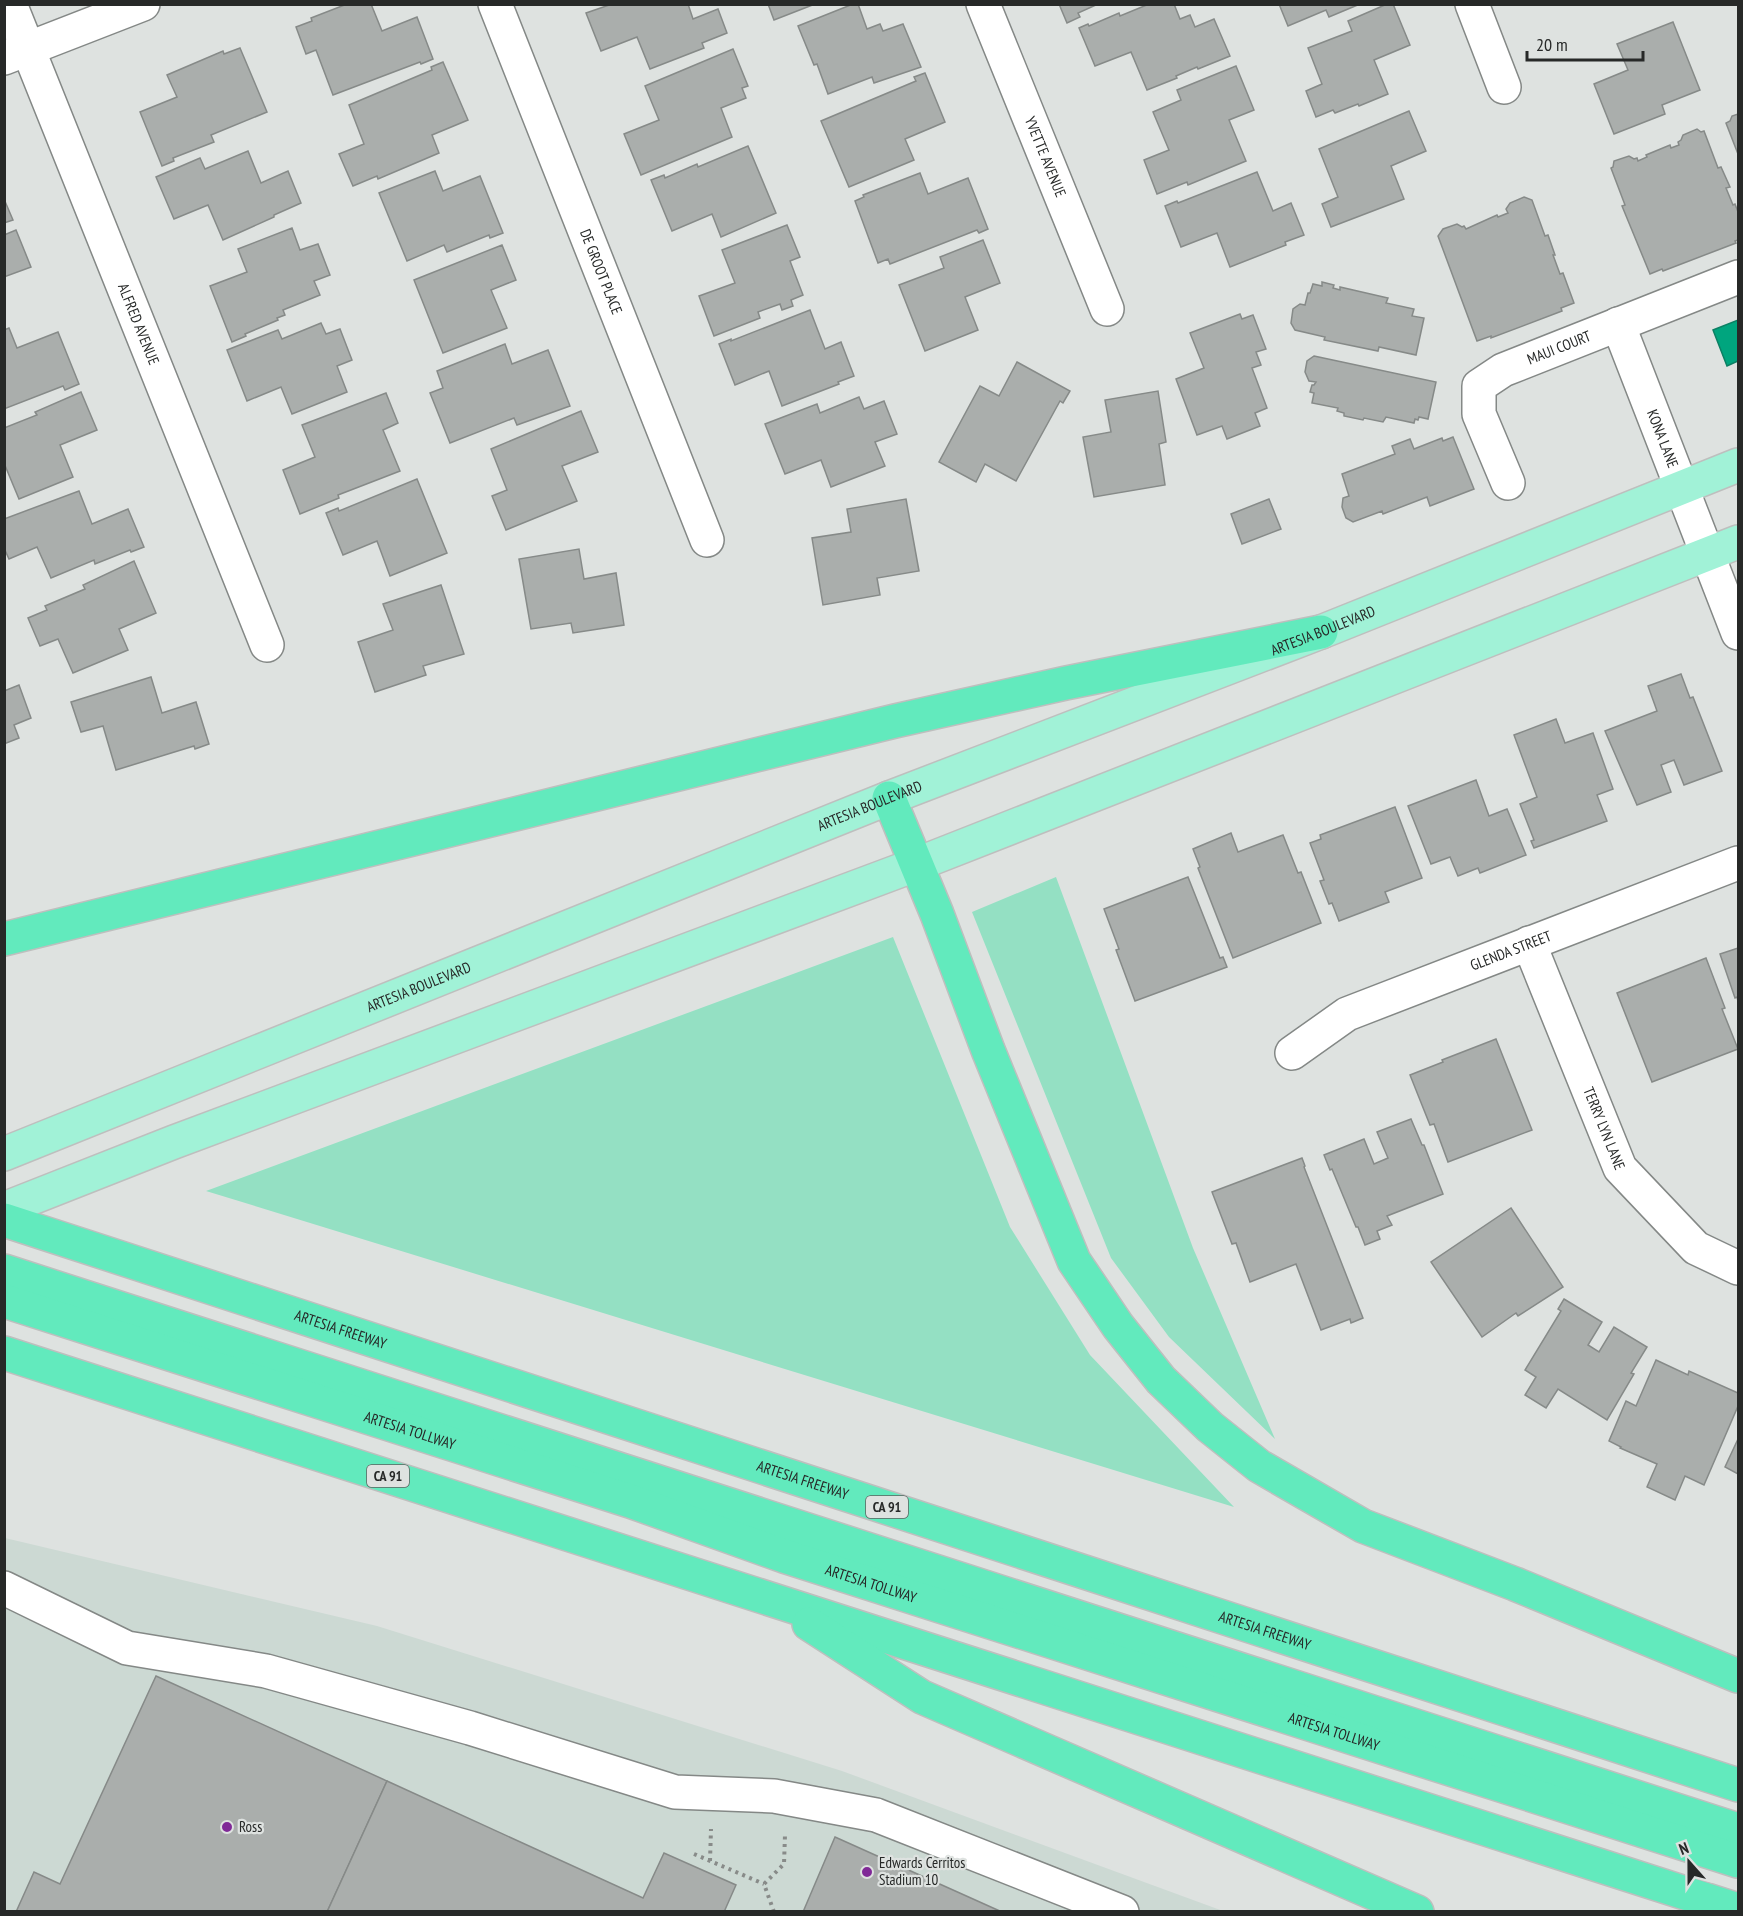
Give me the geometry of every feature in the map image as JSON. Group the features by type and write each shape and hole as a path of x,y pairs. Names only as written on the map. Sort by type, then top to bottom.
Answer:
{"highway":[{"path":"4,939 895,721 1066,683 1321,632"},
{"path":"889,798 915,866 938,914 988,1050 1074,1261 1118,1326 1161,1380 1210,1427 1259,1466 1362,1526 1515,1584 1738,1676"},
{"name":"ARTESIA FREEWAY","path":"4,1220 1738,1785"},
{"name":"ARTESIA TOLLWAY","path":"4,1272 1738,1830"},
{"name":"ARTESIA TOLLWAY","path":"4,1301 630,1501 784,1556 1738,1861"},
{"name":"CA 91","path":"4,1353 1738,1910"},
{"path":"772,1600 922,1697 1417,1911"}],"main road":[{"name":"ARTESIA BOULEVARD","path":"4,1154 101,1117 889,798 1321,632 1738,465"},
{"path":"4,1209 174,1142 915,866 1738,542"}],"street":[{"name":"ALFRED AVENUE","path":"10,4 16,53 267,645"},
{"path":"16,53 143,4"},
{"name":"DE GROOT PLACE","path":"495,4 707,540"},
{"name":"YVETTE AVENUE","path":"983,4 1107,309"},
{"path":"1472,4 1504,87"},
{"name":"MAUI COURT","path":"1508,483 1479,414 1479,386 1503,370 1738,277"},
{"name":"KONA LANE","path":"1618,324 1738,633"},
{"name":"GLENDA STREET","path":"1292,1053 1347,1014 1738,863"},
{"name":"TERRY LYN LANE","path":"1528,943 1620,1168 1696,1248 1738,1268"},
{"path":"4,1588 127,1648 266,1671 470,1728 675,1792 774,1796 876,1815 1122,1911"}],"path":[{"path":"710,1861 711,1823"},
{"path":"764,1884 784,1864 785,1833"},
{"path":"694,1854 764,1884 774,1911"}],"shaded area":[{"path":"1738,320 1738,361 1727,366 1713,330"},
{"path":"1056,877 1193,1248 1275,1439 1169,1337 1111,1258 972,912"},
{"path":"893,937 1010,1227 1090,1355 1234,1507 206,1191"},
{"path":"5,1538 377,1626 842,1771 1223,1911 5,1912"}],"building":[{"path":"347,4 371,4 382,31 417,17 433,59 333,95 316,50 306,54 296,27 312,21 311,18"},
{"path":"612,4 688,4 693,19 718,9 727,33 702,43 704,48 650,69 637,37 601,51 586,13"},
{"path":"768,4 815,4 774,20"},
{"path":"858,4 867,29 880,24 883,31 903,24 921,67 874,83 872,77 828,94 817,64 814,65 798,26"},
{"path":"1059,4 1098,4 1078,13 1080,17 1067,23"},
{"path":"1149,4 1174,4 1180,19 1190,15 1195,27 1214,19 1230,56 1198,69 1197,67 1147,90 1131,52 1095,66 1079,28 1119,13 1120,16"},
{"path":"1279,4 1360,4 1329,17 1326,10 1288,26"},
{"path":"1387,4 1393,4 1410,45 1374,60 1388,94 1359,106 1358,104 1335,113 1333,110 1316,117 1306,91 1322,84 1308,48 1352,31 1348,21"},
{"path":"1673,22 1700,90 1662,105 1665,114 1614,134 1594,84 1628,70 1617,44"},
{"path":"240,48 267,112 211,135 214,142 173,158 174,161 162,166 140,112 177,97 167,75 223,51 224,54"},
{"path":"733,49 748,86 742,88 746,98 721,108 732,137 641,175 624,134 659,120 645,86"},
{"path":"443,62 468,120 432,135 439,153 378,179 377,176 353,186 339,154 364,144 349,105 432,70 431,67"},
{"path":"1236,66 1254,110 1229,120 1246,161 1188,185 1187,182 1157,194 1144,160 1169,150 1153,112 1181,100 1177,90"},
{"path":"925,73 945,122 905,139 914,160 849,187 821,121 916,81 914,77"},
{"path":"1409,111 1426,151 1391,166 1404,199 1331,227 1322,204 1338,197 1319,149"},
{"path":"1738,114 1738,154 1726,123 1732,116"},
{"path":"1697,129 1704,131 1718,168 1721,167 1730,187 1726,188 1738,212 1738,240 1735,241 1736,243 1650,274 1622,206 1625,205 1611,168 1614,161 1629,156 1637,158 1638,161 1670,145 1671,148 1679,145 1678,142 1683,135"},
{"path":"748,146 776,213 721,237 712,214 672,231 651,180 664,175 665,178 697,164 698,167"},
{"path":"248,151 261,183 288,171 301,203 223,240 208,205 174,219 156,177 200,158 205,169"},
{"path":"435,171 443,191 480,176 503,233 490,238 489,235 447,252 444,245 407,261 379,193"},
{"path":"1257,172 1273,211 1291,203 1304,235 1285,242 1286,245 1230,267 1217,233 1181,247 1165,206"},
{"path":"920,173 928,194 968,178 988,229 979,233 977,230 890,264 888,259 878,263 855,201 864,197 863,195"},
{"path":"1524,197 1532,200 1545,236 1548,235 1560,274 1563,273 1574,303 1561,308 1562,311 1491,338 1491,336 1477,341 1438,236 1443,229 1457,224 1466,229 1497,215 1498,217 1508,213 1506,209 1510,203"},
{"path":"4,199 13,220 4,223"},
{"path":"787,225 800,257 790,261 803,295 791,300 793,306 782,310 780,304 758,312 760,318 714,336 699,296 735,283 722,250"},
{"path":"292,228 300,250 318,244 330,275 314,281 320,295 283,310 285,315 277,318 278,320 232,342 210,286 247,272 238,249"},
{"path":"16,230 31,267 4,277 4,235"},
{"path":"983,240 1000,283 965,297 978,330 925,351 899,285 944,268 940,257"},
{"path":"502,245 516,280 491,290 507,328 443,353 414,280"},
{"path":"1322,282 1334,285 1333,288 1340,290 1340,287 1388,298 1386,303 1414,309 1412,316 1424,318 1416,355 1379,347 1378,351 1324,340 1325,337 1295,330 1291,323 1293,309 1300,304 1305,305 1313,284 1322,286"},
{"path":"810,310 825,349 841,342 854,376 782,406 769,371 735,385 719,344"},
{"path":"1240,314 1242,319 1253,315 1266,349 1256,352 1261,365 1252,368 1267,408 1255,413 1260,426 1227,439 1222,426 1197,435 1176,379 1204,368 1190,333"},
{"path":"321,323 326,334 340,329 352,360 337,366 347,392 292,414 281,387 247,401 227,350 278,330 282,339"},
{"path":"9,328 17,348 58,332 79,384 65,390 63,386 4,409 4,330"},
{"path":"505,344 512,364 548,350 570,406 517,425 514,418 450,443 430,393 443,388 437,371"},
{"path":"1314,356 1436,382 1428,419 1419,417 1414,423 1386,417 1383,422 1364,418 1363,420 1344,416 1344,413 1337,411 1338,408 1312,403 1314,393 1310,392 1312,385 1316,382 1309,381 1305,372 1307,361"},
{"path":"1017,362 1070,391 1063,403 1060,401 1016,481 985,464 976,482 939,462 980,386 999,396"},
{"path":"1158,391 1166,442 1159,444 1165,485 1094,497 1083,437 1111,432 1105,400"},
{"path":"81,392 97,430 60,445 73,477 19,499 4,463 4,428 37,415 35,412"},
{"path":"386,393 398,423 383,430 400,471 338,495 339,498 300,514 283,470 315,457 302,425"},
{"path":"859,397 864,409 884,401 897,434 875,442 885,466 831,487 821,460 785,474 765,424 817,404 820,413"},
{"path":"581,411 598,452 562,466 577,501 506,530 492,496 507,490 491,449"},
{"path":"1453,437 1474,489 1430,506 1427,497 1383,514 1382,511 1353,522 1346,518 1342,507 1343,498 1349,496 1342,474 1395,454 1392,446 1410,439 1414,449 1442,438 1443,441"},
{"path":"417,479 447,553 390,576 377,541 343,555 326,513 338,508 339,511"},
{"path":"79,491 92,524 128,509 144,547 95,564 94,560 51,578 37,547 9,559 4,548 4,519"},
{"path":"906,499 919,571 877,578 880,595 823,605 812,538 851,532 847,509"},
{"path":"1269,499 1281,529 1242,544 1231,514"},
{"path":"579,549 584,579 616,573 624,625 573,633 571,623 531,629 519,559"},
{"path":"134,561 156,613 119,629 128,650 73,673 58,639 40,646 28,618 47,610 45,606 85,589 83,585"},
{"path":"441,585 464,654 423,666 426,675 375,692 358,642 393,630 383,604"},
{"path":"1681,674 1690,698 1693,697 1722,771 1684,785 1674,760 1661,765 1671,792 1637,805 1605,731 1657,711 1648,686"},
{"path":"151,677 162,713 196,702 209,744 195,749 194,746 116,770 103,726 81,732 71,702"},
{"path":"19,685 31,718 14,725 19,738 4,744 4,691"},
{"path":"1556,719 1565,743 1593,733 1613,789 1597,795 1607,821 1534,848 1531,841 1534,840 1520,804 1537,797 1514,735"},
{"path":"1476,780 1489,816 1507,809 1526,855 1480,873 1478,868 1458,876 1450,857 1431,864 1408,806"},
{"path":"1395,807 1422,878 1385,892 1389,902 1339,921 1320,881 1324,880 1310,843 1321,839 1320,835"},
{"path":"1231,833 1238,852 1283,835 1298,873 1301,872 1321,923 1233,958 1198,868 1200,867 1193,849"},
{"path":"1188,877 1220,958 1223,957 1227,967 1135,1001 1104,909"},
{"path":"1738,948 1738,1001 1720,954"},
{"path":"1706,958 1725,1008 1722,1009 1738,1049 1652,1082 1617,993"},
{"path":"1496,1039 1532,1130 1448,1162 1434,1124 1430,1125 1410,1075"},
{"path":"1411,1119 1443,1194 1387,1216 1392,1225 1377,1231 1380,1239 1365,1245 1324,1155 1364,1139 1374,1164 1388,1158 1377,1132"},
{"path":"1302,1158 1363,1318 1351,1323 1350,1319 1321,1330 1296,1264 1250,1282 1236,1243 1232,1244 1212,1192"},
{"path":"1511,1208 1563,1287 1518,1316 1516,1313 1482,1337 1431,1262"},
{"path":"1564,1299 1602,1322 1588,1345 1599,1352 1614,1327 1647,1347 1607,1420 1558,1389 1546,1408 1525,1395 1536,1377 1525,1370 1561,1311 1558,1309"},
{"path":"1656,1360 1688,1375 1689,1371 1738,1393 1738,1406 1704,1485 1685,1476 1675,1500 1647,1487 1657,1464 1609,1441 1626,1401 1636,1406"},
{"path":"1738,1439 1738,1474 1725,1467"},
{"name":"Ross","path":"156,1676 387,1781 327,1912 16,1912 34,1872 60,1884"},
{"path":"387,1781 643,1898 664,1853 736,1885 724,1912 327,1912"},
{"name":"Edwards Cerritos Stadium 10","path":"835,1837 1002,1912 803,1912"}],"place":[{"name":"Ross","path":"227,1827"},
{"name":"Edwards Cerritos Stadium 10","path":"867,1872"}]}
